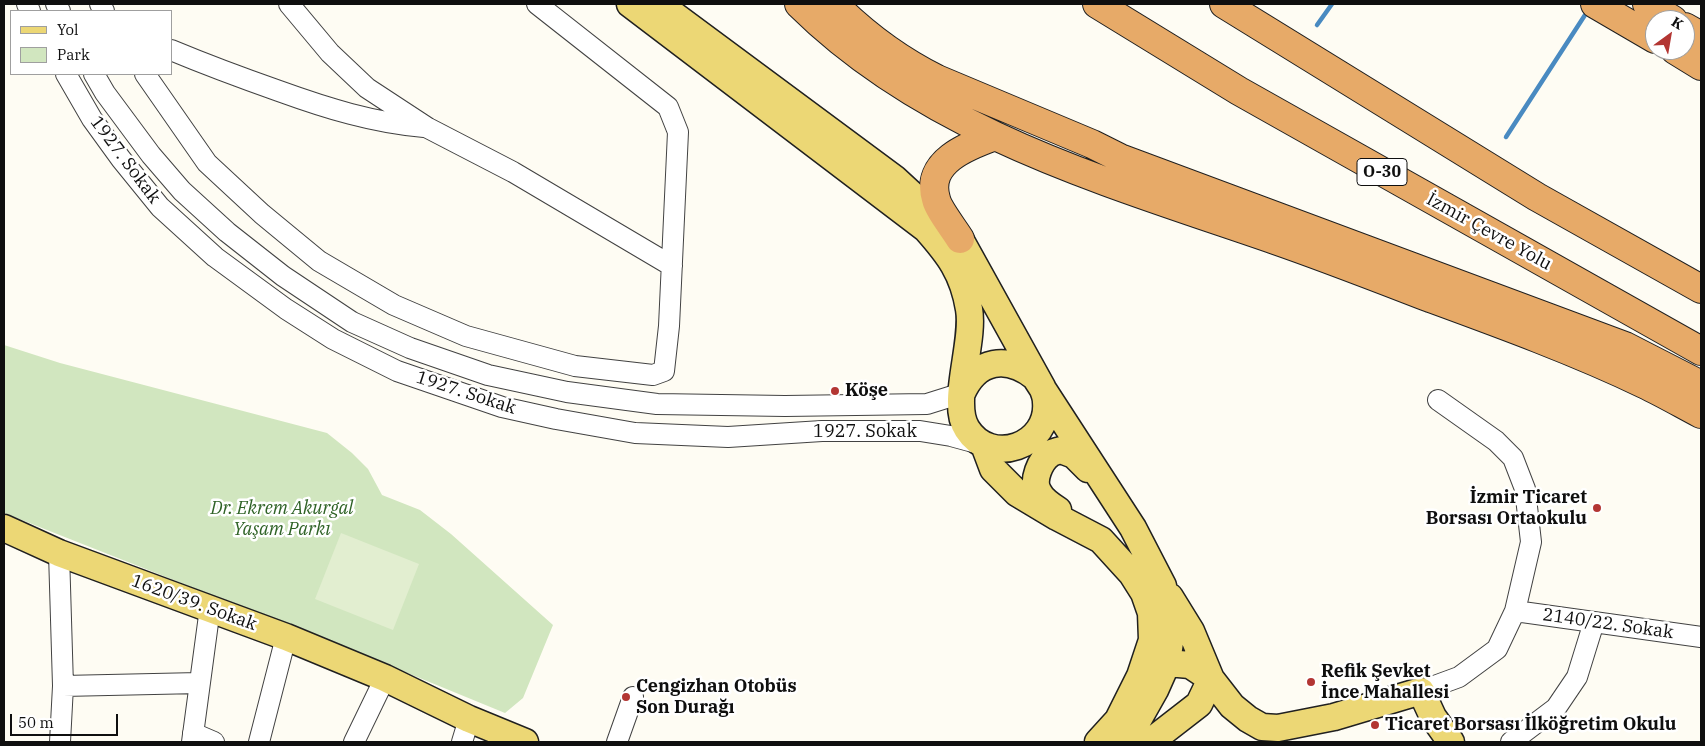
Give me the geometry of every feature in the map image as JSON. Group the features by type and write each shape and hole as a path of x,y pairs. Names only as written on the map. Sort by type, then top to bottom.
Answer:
{"highway":[{"path":"799,4 815,20 868,63 931,104 995,136 1085,174 1295,248 1530,335 1642,383 1701,414"},
{"path":"834,4 855,25 917,69 937,80 1092,144 1120,158 1625,346 1701,385"},
{"name":"İzmir Çevre Yolu","path":"1097,4 1239,91 1701,351"},
{"path":"1224,4 1537,197 1701,288"},
{"path":"1595,4 1645,33"},
{"path":"960,238 936,200 934,186 936,176 948,158 967,146 995,136"}],"main road":[{"path":"630,4 926,229 950,257 962,282 970,310 969,344 960,404 961,416 967,429 975,439 984,445 1003,449 1018,447 1031,440 1040,429 1046,416 1046,401 1042,387 960,238 895,179 659,4"},
{"path":"962,393 972,376 983,368 996,363 1010,363 1024,368 1035,377 1133,528 1163,586 1191,632 1211,679 1232,706 1248,719 1262,727 1278,728 1334,717 1422,691 1433,717 1451,742"},
{"path":"984,445 993,469 1017,493 1101,540"},
{"path":"1098,742 1118,720 1140,676 1152,640 1151,614 1144,593 1132,574 1101,540 1045,501 1037,490 1036,477 1041,464 1050,454 1061,450 1074,455 1108,490"},
{"name":"1620/39. Sokak","path":"4,528 60,553 286,637 385,678 466,731 526,742"},
{"path":"1120,742 1137,722 1155,690 1167,663 1171,635 1163,586"},
{"path":"1140,676 1167,663 1190,665 1211,679"},
{"path":"1148,741 1199,704 1211,679"},
{"path":"1181,718 1212,711 1248,719"}],"street":[{"path":"289,4 330,53 367,88 428,128 513,172 672,266"},
{"path":"146,75 207,163 262,214 328,266 394,305 466,336 575,366 653,375 664,371 670,326 678,132 668,107 537,4"},
{"path":"172,50 213,68 326,108 370,120 428,128"},
{"name":"1927. Sokak","path":"67,75 92,119 121,159 160,207 208,251 286,309 333,339 397,371 502,407 635,434 728,437 822,431 920,432 951,436 984,445"},
{"name":"1927. Sokak","path":"95,75 105,93 182,192 227,232 283,276 352,322 410,348 488,375 567,392 657,404 785,406 927,404 962,393"},
{"path":"1422,691 1459,677 1497,649 1515,611 1531,542 1525,489 1513,458 1496,442 1438,400"},
{"path":"60,553 63,686 60,742"},
{"path":"210,608 193,738 214,742"},
{"name":"2140/22. Sokak","path":"1515,611 1701,636"},
{"path":"1511,742 1556,708 1577,677 1594,622"},
{"path":"259,742 286,637"},
{"path":"354,742 385,678"},
{"path":"63,686 199,683"},
{"path":"617,742 633,697"}],"green space":[{"name":"Dr. Ekrem Akurgal Yaşam Parkı","path":"4,345 60,363 327,433 368,469 382,495 420,510 451,534 553,625 523,698 505,713 4,513"},
{"path":"341,533 419,564 393,630 315,599"}],"waterway":[{"path":"1317,25 1332,4"},
{"path":"1506,137 1585,15"}],"place":[{"name":"Köşe","path":"835,391"},
{"name":"İzmir Ticaret Borsası Ortaokulu","path":"1597,508"},
{"name":"Refik Şevket İnce Mahallesi","path":"1311,682"},
{"name":"Cengizhan Otobüs Son Durağı","path":"626,697"},
{"name":"Ticaret Borsası İlköğretim Okulu","path":"1375,725"}]}
